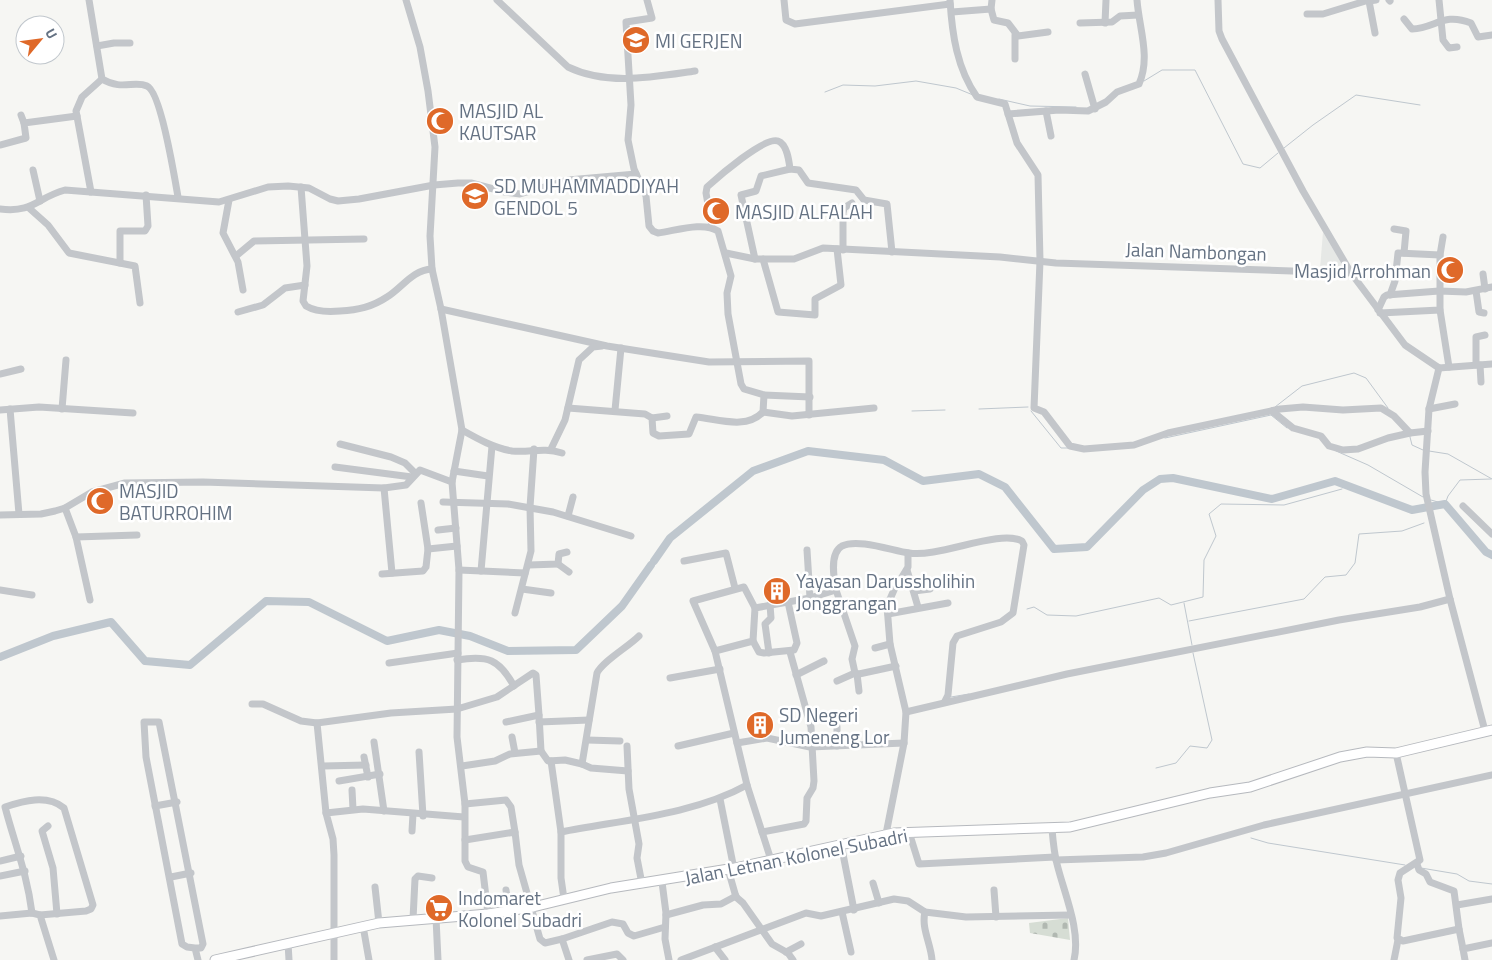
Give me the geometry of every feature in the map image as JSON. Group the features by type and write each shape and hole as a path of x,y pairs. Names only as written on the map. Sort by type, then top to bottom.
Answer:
{"main road":[{"name":"Jalan Letnan Kolonel Subadri","path":"215,960 332,932 379,923 488,914 533,907 611,888 662,882 731,869 886,834 1070,827 1210,793 1250,787 1348,755 1368,752 1396,753 1489,731"}],"street":[{"path":"89,0 102,79"},
{"path":"406,0 420,47 428,91 435,147 430,236 432,269 441,309 462,430 452,482 459,570 460,633 457,656 457,737 462,766 465,804 466,866 483,872 488,914"},
{"path":"497,0 568,67 581,74 629,78 695,71"},
{"path":"647,0 652,18 626,22 630,105 628,140 636,174 646,196 649,226 653,232 712,227 718,231 726,253 731,276 727,294 728,314 741,384 744,389 764,395 810,398"},
{"path":"784,0 786,20 794,24 950,2 958,60 974,93 980,99 1003,103 1017,143 1038,176 1040,261 1034,408 1044,412 1070,446 1084,449 1134,445 1168,433 1272,411 1304,407 1343,410 1381,408 1394,416 1410,433"},
{"path":"992,0 991,9 994,20 1008,23 1015,35 1015,59"},
{"path":"1105,23 1106,0"},
{"path":"1008,114 1046,111 1082,112 1095,109 1117,92 1139,84 1143,75 1145,59 1137,0"},
{"path":"1218,0 1219,31 1222,39 1303,191 1351,273 1379,312 1405,346 1439,368 1492,364"},
{"path":"1307,14 1324,14 1372,0 1375,33"},
{"path":"1439,0 1442,35 1445,45 1449,48 1457,47"},
{"path":"952,12 991,9"},
{"path":"1080,23 1105,23 1112,22 1120,16 1138,15"},
{"path":"1404,19 1407,26 1412,29 1442,19 1458,19 1471,23 1478,37 1492,35"},
{"path":"1015,35 1048,32"},
{"path":"98,46 130,43"},
{"path":"1085,74 1095,109"},
{"path":"91,192 77,116 79,101 102,79"},
{"path":"102,79 114,86 140,85 147,86 152,90 163,122 178,197"},
{"path":"1046,111 1051,136"},
{"path":"0,145 26,138 22,115"},
{"path":"24,123 77,116"},
{"path":"712,227 706,193 707,187 759,146 771,140 778,140 782,144 790,169"},
{"path":"852,203 844,208 843,213 840,250 841,285 815,299 815,315 778,312 759,259 742,195 756,191 761,176 790,169 799,170 808,183 856,190 864,200 888,205 892,252"},
{"path":"33,170 40,201"},
{"path":"0,209 13,211 30,208 40,201 65,190 178,197 219,202 268,187 301,187 338,201 359,200 434,185 471,183 520,194 568,180 636,174"},
{"path":"301,187 307,266 303,301 310,308 337,311 361,309 387,297 417,272 432,269"},
{"path":"120,263 120,231 145,231 148,226 146,195"},
{"path":"229,200 224,233 236,256 243,290"},
{"path":"30,208 48,224 69,253 133,265 137,268 140,303"},
{"path":"1394,229 1406,231 1404,252"},
{"path":"1443,237 1440,255 1440,310 1450,367"},
{"path":"236,256 254,240 364,238"},
{"name":"Jalan Nambongan","path":"726,253 759,259 794,259 818,249 1000,256 1040,261 1351,273"},
{"path":"1390,295 1396,273 1396,255 1404,252 1440,255"},
{"path":"1379,312 1384,297 1390,295 1439,291 1476,291 1489,288 1483,274"},
{"path":"238,312 263,305 285,288 305,285"},
{"path":"1476,291 1479,312 1484,313"},
{"path":"441,309 607,346 709,362 736,360 809,361 809,415"},
{"path":"1379,312 1440,310"},
{"path":"1481,382 1476,337 1484,335"},
{"path":"551,449 565,420 579,360 593,347 607,346"},
{"path":"615,410 621,348"},
{"path":"62,409 66,360"},
{"path":"1439,368 1429,409 1425,472 1428,501 1450,599 1489,731"},
{"path":"0,374 21,369"},
{"path":"652,418 653,433 659,436 689,434 696,417 744,423 757,418 763,412 764,395"},
{"path":"1429,409 1455,404"},
{"path":"568,408 615,410 645,414 652,418 667,416"},
{"path":"763,412 787,416 874,408"},
{"path":"10,409 19,514"},
{"path":"0,410 62,409 133,413"},
{"path":"1272,411 1287,425 1321,436 1330,446 1343,450 1358,449 1388,438 1428,431"},
{"path":"462,430 492,446 512,451 551,449 562,452"},
{"path":"340,444 391,457 405,463 414,475"},
{"path":"481,571 492,446"},
{"path":"515,613 529,564 534,449"},
{"path":"335,467 414,475"},
{"path":"0,515 41,514 65,508 92,492 125,483 203,482 384,488 406,485 420,470 452,482"},
{"path":"454,471 488,476"},
{"path":"384,488 392,573"},
{"path":"568,516 573,497"},
{"path":"443,502 487,502 530,508 568,516 631,536"},
{"path":"382,574 424,570 428,549 421,504"},
{"path":"1463,506 1492,534"},
{"path":"65,508 76,537 90,600"},
{"path":"438,530 456,528"},
{"path":"76,537 137,535"},
{"path":"859,691 852,659 856,646 836,590 833,569 838,550 841,547 878,545 908,553 947,550 998,540 1017,539 1023,542 1013,613 1001,622 957,636 953,643 945,701"},
{"path":"428,549 458,546"},
{"path":"806,550 810,598"},
{"path":"558,564 559,554 567,552"},
{"path":"684,560 726,553 735,588"},
{"path":"908,553 907,570 918,607"},
{"path":"529,564 558,564 569,572"},
{"path":"459,570 525,573"},
{"path":"886,834 904,744 906,712 890,644 888,614 890,598 907,570"},
{"path":"771,860 747,785 715,650 693,601 735,588 745,587 755,608 753,640 759,652 769,653 790,652 796,648 797,643 788,602"},
{"path":"522,588 551,593"},
{"path":"914,591 930,589"},
{"path":"0,590 32,595"},
{"path":"755,608 810,598 836,590"},
{"path":"906,712 945,701 1067,674 1339,620 1420,607 1450,599"},
{"path":"888,614 948,603"},
{"path":"769,653 765,624 771,618 770,605"},
{"path":"582,764 596,679 600,668 625,650 639,636"},
{"path":"715,650 753,640"},
{"path":"875,648 890,644"},
{"path":"762,832 805,822 807,798 813,788 810,722 790,652"},
{"path":"389,663 457,656 475,657 498,664 514,686"},
{"path":"796,675 824,661"},
{"path":"837,681 856,673 896,666"},
{"path":"670,678 720,669"},
{"path":"252,704 263,704 301,721 317,723 391,713 457,709 497,697 530,673 536,674 541,752 545,760 565,760 591,768 628,771"},
{"path":"506,722 539,719 589,720"},
{"path":"144,722 159,722 191,873 203,944 201,948 187,948 182,944 171,877 155,806 146,757 144,722"},
{"path":"317,723 323,766 326,813 334,849 332,932 334,960"},
{"path":"837,726 837,746"},
{"path":"678,746 734,733"},
{"path":"512,736 515,753"},
{"path":"737,743 767,738 810,746 904,744"},
{"path":"587,740 620,741"},
{"path":"374,742 384,810"},
{"path":"627,746 634,818 640,844 637,858 642,884"},
{"path":"419,752 423,816"},
{"path":"462,766 495,760 515,753 541,752"},
{"path":"1394,960 1398,940 1400,873 1417,864 1420,860 1396,753"},
{"path":"364,758 368,777"},
{"path":"552,761 561,832 561,878 564,899"},
{"path":"323,766 366,766"},
{"path":"339,781 380,774"},
{"path":"909,832 919,864 1143,857 1166,853 1264,825 1363,804 1405,792 1492,775"},
{"path":"561,832 720,799 747,785"},
{"path":"352,790 353,809"},
{"path":"720,799 736,896 744,903 761,930 776,947 786,952 793,960"},
{"path":"0,916 86,911 91,909 93,905 64,808 56,802 29,800 5,807 25,871 32,913"},
{"path":"465,804 506,800 511,807 519,865 533,907 541,940 545,943 612,922 623,924 628,933 634,936 665,927"},
{"path":"155,806 177,802"},
{"path":"326,813 353,809 384,810 423,816 464,817"},
{"path":"412,831 413,814"},
{"path":"48,826 42,831 53,868 57,914"},
{"path":"1052,829 1055,859 1070,915 1075,956"},
{"path":"465,840 515,832"},
{"path":"841,844 854,910"},
{"path":"0,861 21,856"},
{"path":"1417,864 1419,870 1426,874 1431,883 1454,891 1465,960"},
{"path":"0,876 25,871"},
{"path":"171,877 191,873"},
{"path":"413,919 415,879 418,876 432,878"},
{"path":"662,882 666,915 667,959"},
{"path":"873,883 878,903"},
{"path":"376,887 379,923"},
{"path":"506,890 509,911"},
{"path":"994,890 996,917"},
{"path":"666,915 703,905 721,904 736,896"},
{"path":"681,960 806,913 818,917 899,899 926,912 966,917 1070,915"},
{"path":"1457,905 1492,899"},
{"path":"842,912 851,952"},
{"path":"926,912 925,923 932,960"},
{"path":"40,915 54,960"},
{"path":"436,918 438,960"},
{"path":"363,926 369,960"},
{"path":"1398,940 1459,929"},
{"path":"562,939 569,960"},
{"path":"288,943 289,960"},
{"path":"1464,950 1492,943"},
{"path":"786,952 801,944"},
{"path":"715,947 724,960"},
{"path":"195,948 198,960"},
{"path":"587,960 617,954 623,960"}],"shaded area":[{"path":"1323,232 1343,266 1344,269 1341,271 1320,269"}],"green space":[{"path":"1068,918 1070,940 1030,933 1029,923"}],"waterway":[{"path":"1144,81 1162,70 1195,70 1243,164 1260,168 1278,153"},
{"path":"825,92 843,85 875,86 916,81 956,88 973,95"},
{"path":"1284,148 1356,95 1420,105"},
{"path":"999,99 1030,106 1076,107"},
{"path":"1275,407 1302,386 1354,373 1366,378 1388,408"},
{"path":"979,409 1028,407"},
{"path":"912,411 945,410"},
{"path":"1031,411 1061,448 1069,448"},
{"path":"1165,438 1271,415 1287,428"},
{"path":"1410,437 1412,445 1423,450"},
{"path":"654,561 670,538 753,471 808,451 884,460 923,481 979,474 1005,487 1054,549 1087,547 1143,490 1160,479 1173,478 1272,499 1335,481 1412,510 1445,504 1486,552 1492,555"},
{"path":"1336,451 1368,465 1423,497"},
{"path":"1429,451 1448,454 1492,479"},
{"path":"1431,500 1445,504 1448,496 1460,480 1491,479"},
{"path":"1027,609 1034,607 1047,615 1076,616 1159,598 1171,605 1203,597 1204,560 1216,536 1209,514 1221,504 1284,505 1342,489"},
{"path":"1189,621 1304,599 1325,577 1346,575 1355,563 1359,534 1402,531 1424,523"},
{"path":"0,657 53,636 111,622 145,661 190,665 266,601 309,602 387,641 439,630 470,636 508,651 576,650 622,606 651,565"},
{"path":"1184,603 1192,645"},
{"path":"1156,768 1176,763 1190,746 1207,748 1212,740 1193,653"},
{"path":"951,697 969,694"},
{"path":"1251,838 1268,843 1405,865"},
{"path":"1421,868 1457,874 1469,881 1492,884"}],"place":[{"name":"MI GERJEN","path":"636,40"},
{"name":"MASJID AL KAUTSAR","path":"440,121"},
{"name":"SD MUHAMMADDIYAH GENDOL 5","path":"475,196"},
{"name":"MASJID ALFALAH","path":"716,211"},
{"name":"Masjid Arrohman","path":"1450,270"},
{"name":"MASJID BATURROHIM","path":"100,501"},
{"name":"Yayasan Darussholihin Jonggrangan","path":"777,591"},
{"name":"SD Negeri Jumeneng Lor","path":"760,725"},
{"name":"Indomaret Kolonel Subadri","path":"439,908"}]}
